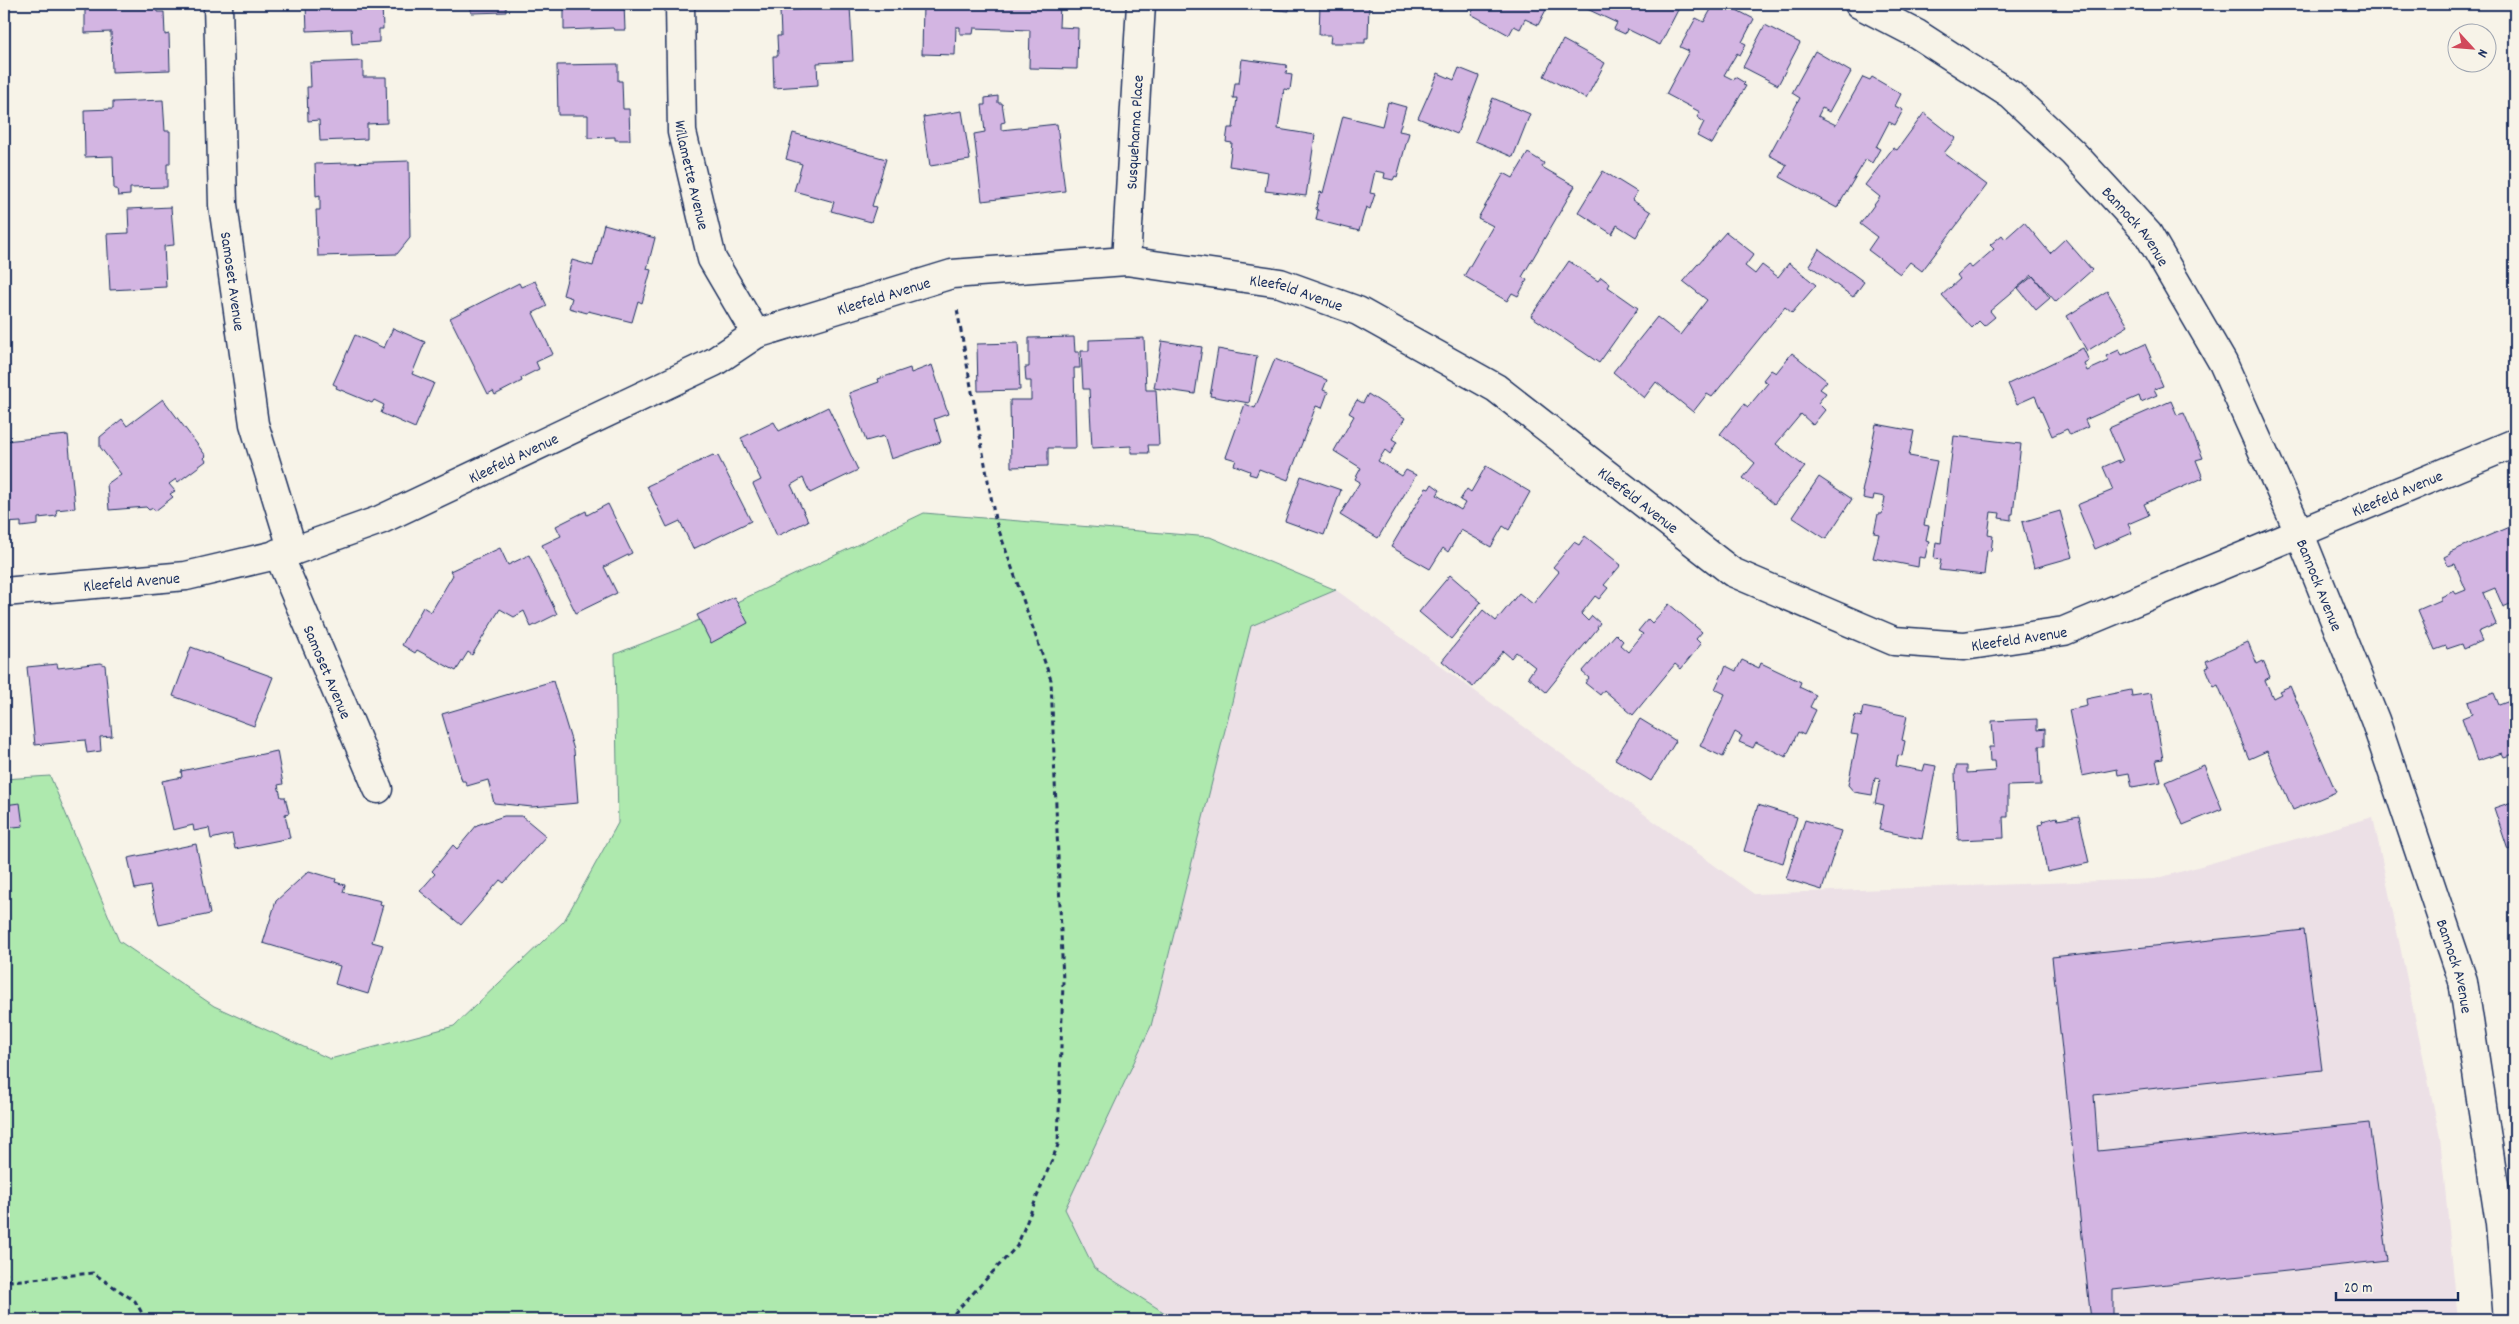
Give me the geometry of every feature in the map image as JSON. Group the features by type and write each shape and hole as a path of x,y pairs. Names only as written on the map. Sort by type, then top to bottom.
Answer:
{"street":[{"name":"Samoset Avenue","path":"218,4 223,205 254,424 286,552 378,789"},
{"name":"Willamette Avenue","path":"680,4 682,132 712,259 756,334"},
{"name":"Susquehanna Place","path":"1126,261 1141,4"},
{"name":"Bannock Avenue","path":"1859,4 1917,34 2011,95 2073,153 2148,234 2223,363 2299,532 2375,720 2463,981 2500,1224 2508,1320"},
{"name":"Kleefeld Avenue","path":"4,592 186,576 286,552 389,516 714,362 756,334 952,274 1126,261 1280,283 1358,311 1496,388 1732,572 1894,641 1964,646 2064,631 2515,443"}],"path":[{"path":"948,1320 1017,1246 1058,1145 1064,982 1051,680 996,519 961,336 952,274"},
{"path":"4,1271 11,1281 93,1273 134,1301 146,1320"}],"shaded area":[{"path":"1336,590 1754,894 2155,879 2373,817 2440,1137 2458,1320 1176,1320 1094,1268 1065,1209 1151,1026 1251,625"}],"green space":[{"path":"924,513 1210,537 1336,590 1251,626 1151,1026 1065,1209 1094,1268 1176,1320 4,1320 4,779 50,776 119,941 214,1006 330,1059 454,1026 564,921 618,823 615,654 680,629"}],"building":[{"path":"85,4 156,4 157,12 164,12 165,35 169,34 170,70 112,72 111,32 85,33"},
{"path":"306,4 382,4 383,29 379,29 379,42 352,44 351,29 307,31"},
{"path":"471,4 506,4 506,12 471,13"},
{"path":"560,4 624,4 625,30 614,30 613,28 564,30 564,6 560,6"},
{"path":"923,4 1060,4 1059,27 1078,28 1077,69 1029,68 1030,30 974,28 973,34 960,34 960,27 956,27 955,55 922,54"},
{"path":"1222,4 1290,4 1289,11"},
{"path":"1320,4 1369,4 1368,38 1365,38 1365,43 1330,43 1331,35 1319,35"},
{"path":"1477,4 1549,4 1538,25 1525,19 1520,29 1514,26 1509,35 1471,14"},
{"path":"1587,4 1681,4 1660,45 1627,29 1625,34 1614,29 1617,23 1585,8"},
{"path":"1714,4 1725,4 1754,19 1742,42 1746,44 1740,55 1737,53 1724,75 1734,80 1735,77 1745,83 1743,85 1746,86 1712,144 1697,136 1704,122 1697,117 1700,112 1666,94 1689,51 1680,47 1696,18 1704,22"},
{"path":"850,6 853,61 817,63 818,85 774,88 773,56 778,56 777,36 781,36 780,11"},
{"path":"1765,25 1800,43 1778,85 1743,67"},
{"path":"1563,40 1605,63 1586,99 1544,76"},
{"path":"1815,51 1851,72 1829,112 1822,108 1818,116 1836,125 1863,77 1870,80 1872,77 1901,94 1895,106 1903,110 1895,125 1889,122 1876,147 1880,149 1872,163 1866,159 1837,208 1780,177 1787,165 1769,155 1800,98 1792,93"},
{"path":"1242,59 1287,65 1286,74 1292,75 1290,90 1284,89 1278,129 1315,135 1306,196 1265,191 1268,172 1229,166 1232,143 1226,142 1228,128 1233,128 1237,98 1233,98 1235,83 1239,83"},
{"path":"363,61 363,77 386,77 387,123 367,124 367,139 320,141 319,120 308,121 307,87 311,87 310,63"},
{"path":"618,64 618,81 622,81 623,109 629,109 630,140 615,140 615,137 588,138 588,115 558,115 557,65"},
{"path":"1459,68 1479,76 1457,134 1418,118 1438,73 1454,80"},
{"path":"998,96 998,103 1002,103 1005,122 1001,123 1001,130 1057,124 1065,191 982,201 974,134 985,132 982,105 985,105 985,98"},
{"path":"1493,98 1530,114 1513,157 1475,141"},
{"path":"163,100 165,131 170,131 170,164 167,164 167,187 130,188 130,195 118,196 117,189 114,189 113,156 85,157 84,110 113,109 113,102"},
{"path":"1388,102 1406,107 1399,131 1409,133 1397,177 1395,176 1393,180 1384,178 1385,173 1375,171 1370,193 1375,194 1370,209 1366,207 1359,231 1316,220 1318,210 1316,209 1320,192 1323,193 1343,116 1382,126"},
{"path":"962,111 970,160 930,166 923,117"},
{"path":"1924,113 1956,138 1944,153 1987,185 1922,271 1910,262 1900,274 1868,250 1877,237 1860,224 1880,197 1865,185 1893,148 1897,150"},
{"path":"793,133 886,159 872,206 876,207 871,222 831,211 834,202 794,191 802,164 786,159"},
{"path":"1528,153 1544,163 1542,167 1575,186 1522,277 1527,280 1518,296 1512,293 1507,301 1464,276 1493,226 1478,218 1504,173 1513,178"},
{"path":"409,161 410,238 397,254 318,256 316,210 320,210 320,195 316,196 315,164"},
{"path":"1603,171 1637,192 1632,200 1651,212 1636,237 1617,225 1612,234 1578,212"},
{"path":"171,207 174,245 164,246 166,287 110,290 107,234 129,233 128,209"},
{"path":"2024,222 2050,253 2065,239 2092,270 2056,302 2032,275 1990,311 1995,317 1984,326 1979,321 1972,328 1942,295 1960,279 1957,275 1968,265 1972,268 1994,249 1990,245 2002,235 2005,239"},
{"path":"604,224 655,238 647,269 651,270 642,303 638,301 632,322 569,308 572,298 563,295 572,260 593,266"},
{"path":"1726,232 1754,254 1745,266 1755,274 1762,265 1778,277 1789,263 1816,285 1792,313 1785,307 1712,397 1707,394 1693,412 1656,382 1644,398 1613,372 1657,317 1680,335 1707,300 1683,281"},
{"path":"1819,249 1864,282 1853,297 1809,265"},
{"path":"1569,261 1598,281 1601,277 1610,284 1608,287 1638,308 1599,363 1531,316"},
{"path":"2033,276 2050,298 2036,310 2018,288"},
{"path":"535,281 547,306 533,313 553,354 536,362 539,369 521,378 522,381 495,395 493,391 488,394 450,318 519,283 521,287"},
{"path":"2107,291 2128,326 2087,351 2067,316"},
{"path":"393,328 425,342 412,374 434,383 415,428 381,413 384,405 374,400 372,403 336,388 337,386 333,384 355,335 384,348"},
{"path":"1074,337 1075,352 1079,352 1080,368 1074,368 1076,448 1048,448 1048,466 1011,467 1010,400 1031,400 1031,381 1026,381 1025,367 1029,367 1029,338"},
{"path":"1144,338 1146,390 1156,390 1159,445 1148,445 1149,453 1131,453 1131,446 1092,448 1089,389 1083,389 1081,351 1089,351 1089,340"},
{"path":"1162,341 1202,347 1195,394 1154,388"},
{"path":"1018,343 1020,390 978,391 977,344"},
{"path":"2145,344 2163,386 2154,389 2157,395 2141,402 2139,396 2085,420 2088,427 2070,435 2067,429 2052,436 2035,396 2017,404 2008,384 2083,348 2089,361 2084,364 2087,371 2109,361 2106,356 2119,350 2122,355"},
{"path":"1218,349 1257,356 1249,403 1210,396"},
{"path":"1792,353 1827,381 1820,389 1826,393 1818,403 1825,410 1813,425 1801,414 1776,444 1805,467 1774,504 1743,478 1755,463 1720,434 1744,404 1748,407 1768,383 1763,380 1771,370 1776,373"},
{"path":"1275,359 1327,380 1323,390 1328,392 1322,408 1316,406 1288,480 1259,469 1256,476 1249,474 1250,471 1234,465 1236,460 1226,457 1245,404 1255,408"},
{"path":"932,365 948,414 934,419 941,442 891,459 884,436 866,441 849,393 879,382 878,379 910,368 911,373"},
{"path":"1368,394 1405,418 1392,439 1397,442 1390,454 1385,450 1378,461 1402,476 1406,470 1416,475 1378,538 1340,515 1360,482 1355,479 1361,468 1334,451 1354,416 1349,413 1357,400 1363,403"},
{"path":"163,399 206,456 204,458 206,461 178,482 176,479 169,484 175,491 170,494 173,497 155,511 153,508 149,510 146,507 109,510 107,484 121,474 100,447 100,437 122,419 127,426"},
{"path":"2171,401 2177,415 2184,413 2203,458 2196,460 2203,478 2144,504 2149,515 2128,524 2132,533 2095,549 2077,505 2113,490 2103,467 2119,460 2119,463 2123,461 2109,428"},
{"path":"828,407 858,470 810,493 803,478 791,485 808,521 777,536 753,484 761,480 741,438 774,422 779,431"},
{"path":"1876,424 1914,431 1909,456 1937,461 1924,525 1929,526 1926,540 1929,541 1925,558 1919,557 1918,567 1873,558 1879,534 1874,533 1878,514 1882,514 1885,497 1874,495 1873,500 1863,498 1864,492 1862,492"},
{"path":"68,435 75,508 56,510 57,516 38,518 38,525 21,527 21,522 4,523 4,441"},
{"path":"1954,436 2021,444 2013,514 2011,514 2011,520 1999,518 2000,513 1991,512 1988,535 1993,536 1991,551 1987,550 1984,575 1939,570 1941,560 1934,559 1936,542 1941,543"},
{"path":"713,455 715,457 718,456 751,521 693,549 680,521 667,527 647,486"},
{"path":"1486,466 1530,492 1509,530 1503,526 1491,547 1461,530 1448,552 1443,548 1430,569 1391,547 1426,488 1429,489 1432,484 1440,490 1437,495 1461,510 1465,503 1460,500 1467,489 1471,492"},
{"path":"1301,476 1341,490 1324,535 1285,521"},
{"path":"1819,477 1852,499 1826,539 1792,517"},
{"path":"608,504 632,553 604,567 617,593 576,613 542,545 561,536 556,526 586,511 587,515"},
{"path":"2060,511 2073,557 2034,568 2022,522"},
{"path":"2509,527 2515,541 2515,602 2503,607 2495,588 2483,593 2496,624 2478,632 2482,641 2464,649 2462,644 2447,649 2446,646 2435,650 2418,610 2441,600 2441,597 2454,591 2456,594 2466,590 2455,564 2448,566 2444,557 2450,554 2450,552"},
{"path":"1585,536 1621,565 1604,585 1608,588 1599,599 1595,596 1581,614 1588,621 1592,616 1600,623 1598,628 1546,692 1528,677 1535,667 1516,652 1511,658 1503,651 1473,687 1442,661 1483,610 1496,621 1519,593 1533,604 1559,572 1553,567 1574,542 1579,545"},
{"path":"500,548 508,565 529,555 557,614 531,627 524,611 514,617 500,609 472,655 468,652 456,671 417,650 415,653 402,645 423,607 431,612 453,575 450,571"},
{"path":"1450,575 1481,602 1451,639 1419,612"},
{"path":"734,597 748,623 711,643 697,615"},
{"path":"1669,604 1702,632 1696,639 1701,644 1681,669 1675,664 1633,715 1604,690 1600,695 1585,683 1589,678 1582,672 1616,634 1623,641 1620,645 1628,652 1643,634 1638,631 1648,619 1652,623"},
{"path":"2248,642 2257,664 2263,661 2270,677 2265,680 2273,698 2281,694 2279,691 2290,686 2336,792 2293,810 2267,751 2249,759 2218,685 2214,687 2206,668 2209,667 2206,661"},
{"path":"191,647 273,677 254,726 173,696"},
{"path":"1742,660 1759,668 1761,663 1801,682 1799,687 1816,695 1810,707 1816,710 1804,735 1798,732 1786,757 1756,742 1753,748 1739,742 1742,736 1735,732 1723,757 1700,746 1725,694 1715,689 1726,666 1736,671"},
{"path":"101,663 105,665 112,736 100,737 101,751 87,753 85,740 35,745 27,667 57,664 58,668"},
{"path":"553,681 574,750 578,803 532,807 494,803 488,780 467,786 465,781 462,781 442,714"},
{"path":"2131,690 2132,696 2151,693 2163,759 2156,760 2161,782 2132,787 2129,773 2118,775 2117,769 2082,776 2069,710 2087,706 2086,699"},
{"path":"2494,693 2499,705 2515,699 2515,748 2512,749 2514,754 2504,757 2502,753 2477,761 2462,718 2472,714 2468,702"},
{"path":"1863,707 1907,716 1902,740 1905,741 1902,756 1898,755 1896,766 1923,771 1925,764 1936,766 1922,839 1879,830 1884,805 1875,803 1880,779 1875,778 1872,795 1854,792 1848,785 1858,735 1851,734 1855,715 1861,717"},
{"path":"1640,719 1676,741 1651,781 1615,759"},
{"path":"2037,719 2037,730 2045,729 2045,746 2039,746 2041,785 2008,786 2008,817 2003,817 2004,838 1958,840 1956,766 1967,766 1967,773 1995,771 1994,761 1990,761 1989,747 1994,747 1992,721"},
{"path":"277,751 283,784 278,785 281,797 285,797 289,813 285,814 290,838 235,849 232,834 211,839 209,828 194,831 193,825 173,830 162,781 182,777 181,771"},
{"path":"2204,765 2222,809 2183,825 2165,782"},
{"path":"2515,801 2515,847 2508,850 2494,808"},
{"path":"20,803 23,826 4,828 4,805"},
{"path":"1758,805 1797,817 1783,863 1744,851"},
{"path":"504,816 522,816 546,836 504,883 500,880 461,925 420,891 435,874 432,871 453,845 457,849 477,825"},
{"path":"2079,816 2089,863 2047,872 2038,825 2043,824 2042,821 2057,817 2058,820"},
{"path":"1805,820 1841,831 1822,890 1786,879"},
{"path":"196,844 210,914 159,925 150,886 135,889 128,858"},
{"path":"309,871 336,879 335,882 345,885 343,892 381,901 380,904 383,905 372,942 383,945 368,994 335,984 340,966 263,943 276,901"},
{"path":"2304,930 2322,1070 2094,1095 2098,1151 2369,1123 2388,1260 2113,1290 2113,1320 2091,1320 2052,957"}]}
